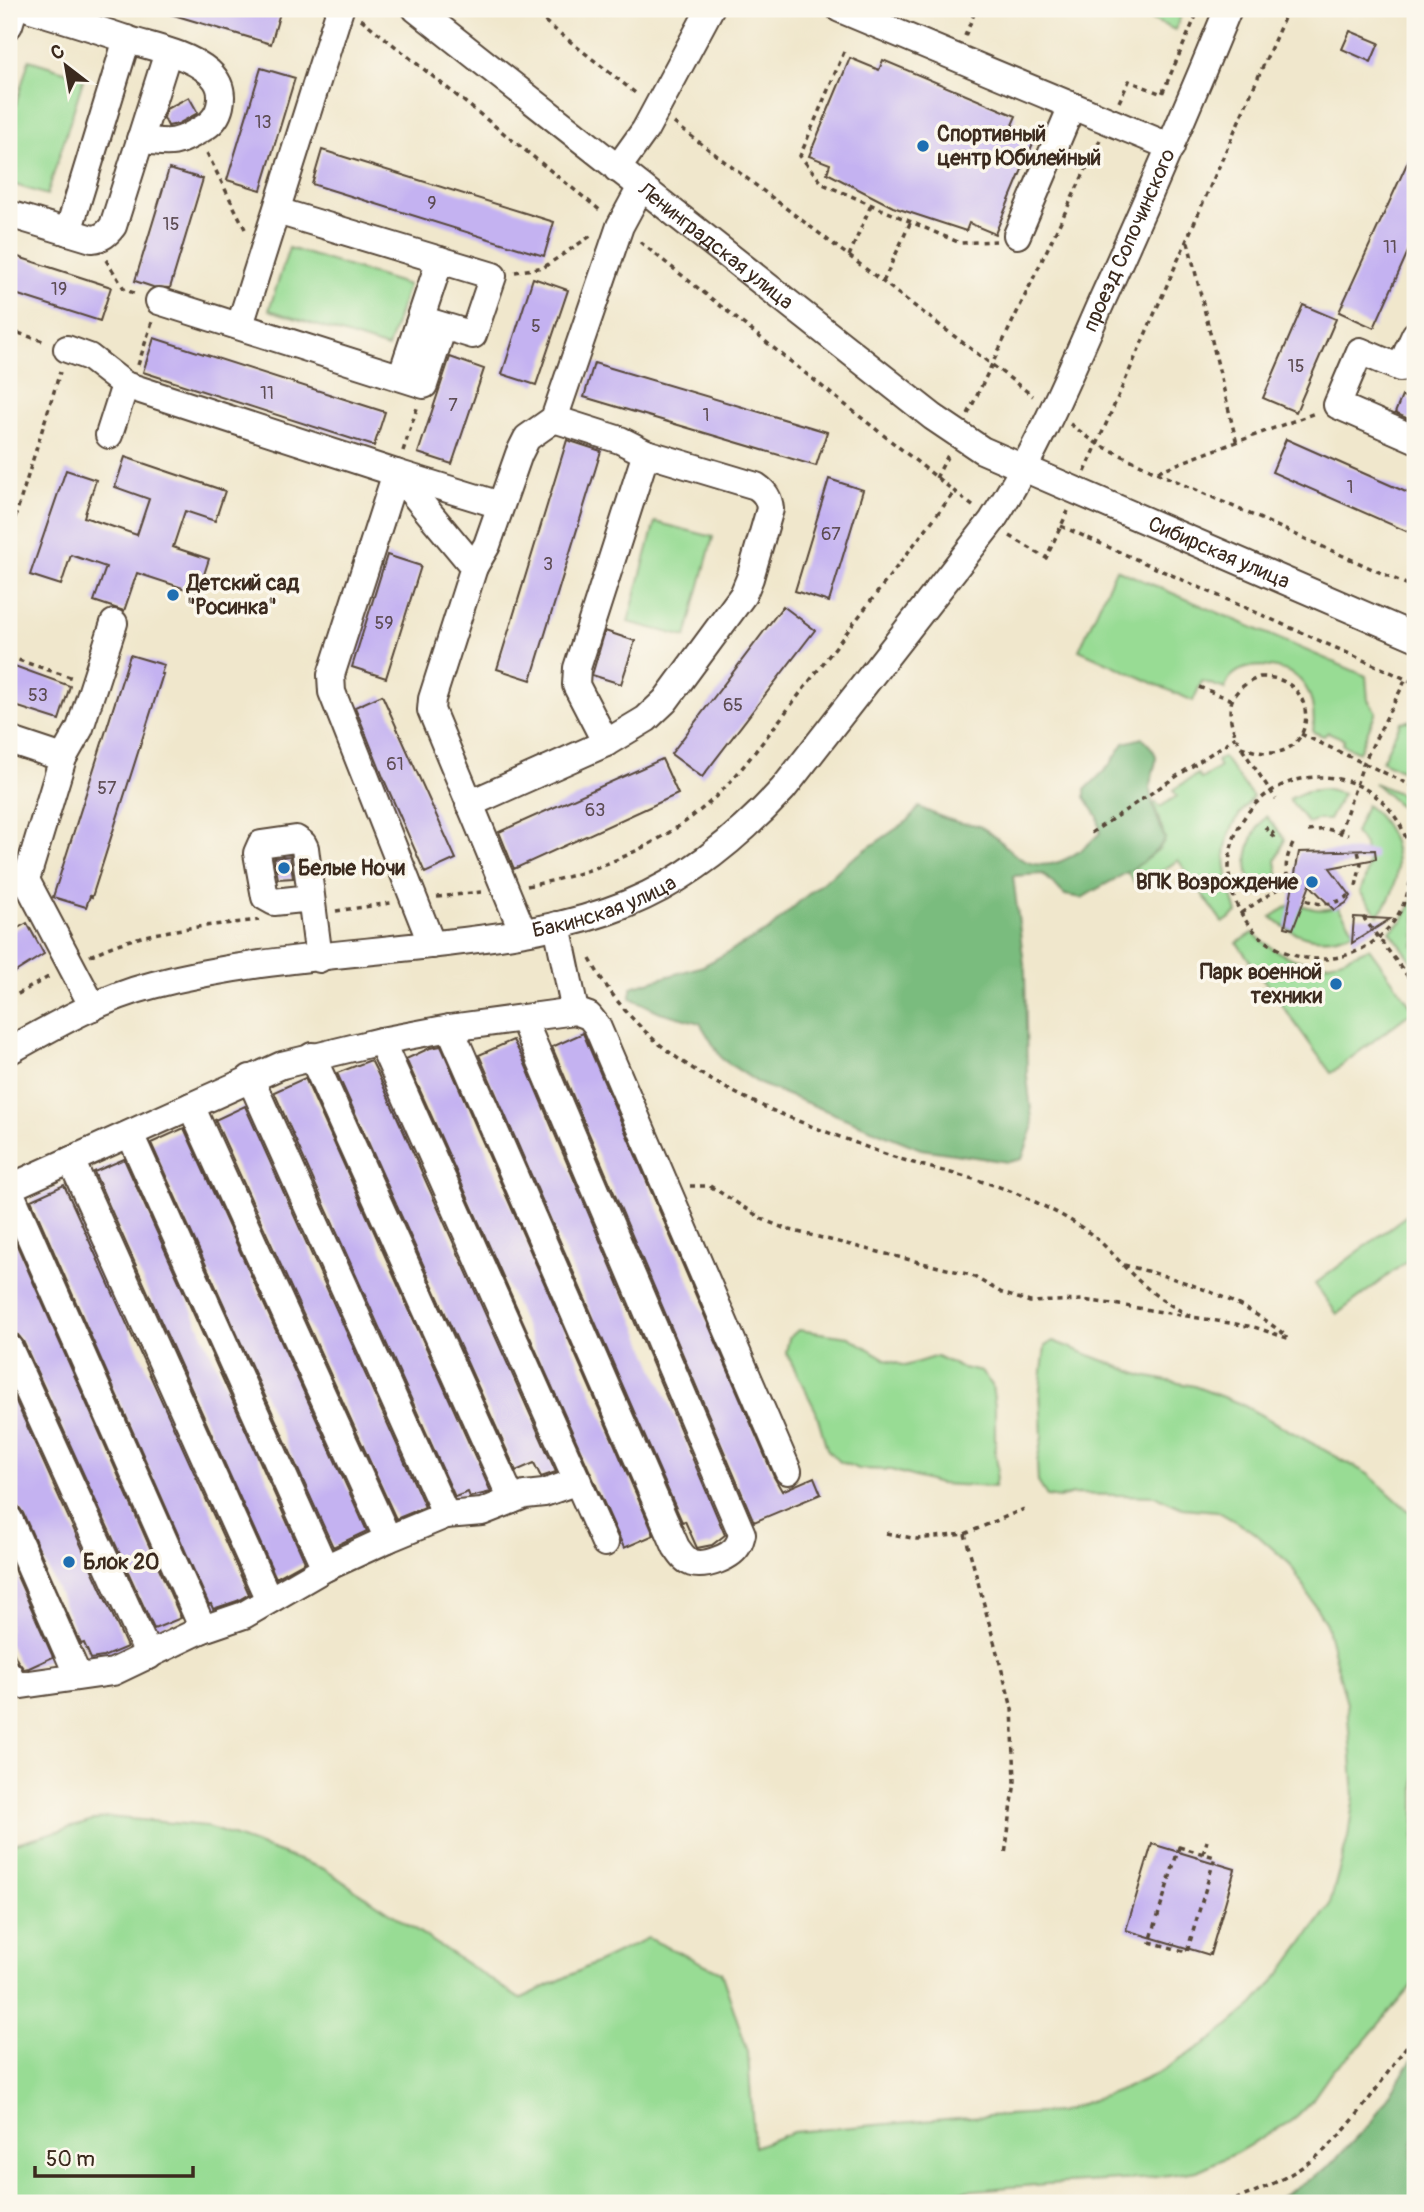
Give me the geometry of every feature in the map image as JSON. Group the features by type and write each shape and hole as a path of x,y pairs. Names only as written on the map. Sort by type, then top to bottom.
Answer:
{"street":[{"path":"9,25 14,9"},
{"path":"31,9 167,52 207,71 216,79 222,90 219,111 212,123 180,142 169,144 140,139"},
{"name":"Ленинградская улица","path":"416,9 933,417 982,450 1024,470"},
{"path":"617,169 637,143 709,9"},
{"path":"840,9 1171,147"},
{"name":"проезд Сопочинского","path":"1024,470 1171,147 1228,9"},
{"path":"240,325 277,211 349,13"},
{"path":"80,236 127,39"},
{"path":"9,214 80,236 100,238 107,233 113,226 167,52"},
{"path":"1017,243 1072,106"},
{"path":"523,932 431,710 474,567 487,545 527,438 554,419 617,224 641,187"},
{"path":"277,211 493,276 473,335 432,323"},
{"path":"159,301 412,381 432,323 440,260"},
{"path":"1415,335 1400,368 1360,351 1336,405 1415,439"},
{"path":"67,349 89,357 128,386 500,505"},
{"path":"108,435 128,386"},
{"path":"469,804 606,743 646,719 665,701 743,595 770,509 769,499 763,490 756,486 646,453 620,440 554,419"},
{"path":"606,743 576,685 577,668 646,453"},
{"name":"Сибирская улица","path":"1024,470 1415,637"},
{"name":"Бакинская улица","path":"9,1051 93,1007 150,985 184,977 523,932 627,904 663,887 724,848 754,821 783,789 992,521 1024,470"},
{"path":"396,472 474,567"},
{"path":"396,472 331,675 332,692 432,945"},
{"path":"93,1007 70,965 17,885 64,758 80,728 114,623"},
{"path":"9,740 64,758"},
{"path":"312,906 319,958"},
{"path":"557,925 575,1011"},
{"path":"203,1629 9,1189 250,1077 312,1056 450,1028 575,1011 589,1016 597,1026 788,1471"},
{"path":"450,1028 676,1547 683,1557 692,1563 710,1562 733,1551 739,1545 742,1534 523,1019"},
{"path":"381,1041 605,1543"},
{"path":"312,1056 512,1500"},
{"path":"250,1077 446,1515"},
{"path":"191,1106 388,1539"},
{"path":"130,1134 325,1568"},
{"path":"71,1160 269,1600"},
{"path":"9,1348 149,1656"},
{"path":"11,1683 113,1672 203,1629 244,1615 325,1568 446,1515 482,1512 525,1495 544,1493 578,1480"},
{"path":"9,1519 78,1675"}],"path":[{"path":"529,9 656,109 1097,443 1415,588"},
{"path":"955,58 976,9"},
{"path":"992,364 1129,81 1162,94 1199,9"},
{"path":"349,13 1021,544 1046,558 1287,9"},
{"path":"844,52 800,156 823,184 960,243 1017,243 1044,257"},
{"path":"197,132 251,243 265,248"},
{"path":"849,256 872,205"},
{"path":"883,282 911,221"},
{"path":"493,276 544,267 617,224"},
{"path":"80,236 125,290 159,301 128,386"},
{"path":"1187,240 1237,443"},
{"path":"9,330 67,349 9,537"},
{"path":"396,472 412,381"},
{"path":"1156,472 1336,405"},
{"path":"312,906 416,900 563,879 595,869 687,821 732,781 955,491"},
{"path":"1062,526 1415,683"},
{"path":"9,657 94,684"},
{"path":"1241,747 1269,754 1282,751 1293,744 1301,734 1306,722 1306,710 1302,698 1285,680 1260,677 1248,682 1232,700 1229,712 1230,725 1241,747 1276,799"},
{"path":"1340,832 1364,762 1406,679"},
{"path":"1199,687 1232,700"},
{"path":"1301,734 1415,787"},
{"path":"1091,833 1236,737"},
{"path":"1320,776 1356,782 1378,797 1399,821 1410,851 1410,884 1406,899 1390,927 1378,939 1346,956 1310,959 1276,948 1261,938 1241,913 1229,880 1230,849 1241,820 1269,790 1289,781 1320,776"},
{"path":"1265,827 1276,841"},
{"path":"1308,831 1327,829 1348,835"},
{"path":"1293,844 1285,869 1293,890"},
{"path":"1356,886 1362,864 1358,851"},
{"path":"1241,913 1289,882"},
{"path":"1306,900 1315,904 1327,904 1348,896 1351,900"},
{"path":"1363,917 1415,986"},
{"path":"9,999 70,965 140,936 162,931 272,919"},
{"path":"587,954 601,981 630,1018 651,1038 714,1083 761,1107 904,1160 1025,1197 1077,1224 1097,1239 1164,1302 1190,1316"},
{"path":"669,1196 688,1186 710,1186 764,1220 786,1230 971,1275 1002,1293 1030,1302 1082,1300 1254,1327 1290,1339 1266,1319 1202,1287 1122,1264"},
{"path":"886,1533 917,1539 965,1534 1024,1509"},
{"path":"965,1534 1012,1708 1015,1781 1005,1855"},
{"path":"1203,1854 1207,1841"},
{"path":"1179,1847 1203,1854 1215,1857 1187,1952 1150,1942 1179,1847"},
{"path":"1226,2203 1262,2190 1300,2168 1332,2143 1364,2106 1415,2035"}],"green space":[{"path":"1128,9 1184,9 1175,30"},
{"path":"29,60 84,77 47,195 9,183 9,127"},
{"path":"289,248 408,285 388,348 269,310"},
{"path":"655,522 713,537 686,637 628,622"},
{"path":"1116,569 1366,676 1368,700 1376,712 1359,752 1343,745 1344,739 1328,732 1324,736 1313,732 1313,712 1308,691 1300,680 1284,670 1264,666 1245,669 1229,679 1225,689 1202,681 1193,701 1079,650"},
{"path":"1415,720 1415,777 1382,761 1401,722"},
{"path":"1142,738 1156,758 1150,789 1165,839 1158,849 1149,858 1082,898 1065,895 1043,874 1013,876 1025,972 1027,1076 1033,1128 1022,1159 1008,1162 921,1149 760,1084 722,1059 700,1023 660,1012 631,998 631,987 703,966 769,930 849,861 909,820 919,807 950,820 981,827 1026,861 1037,864 1060,862 1082,850 1100,833 1098,817 1085,797 1085,790 1109,766 1124,743"},
{"path":"1223,757 1253,797 1241,812 1228,839 1226,865 1237,913 1223,923 1178,860 1138,888 1127,872 1159,849 1165,839 1154,804 1156,802 1160,807 1177,796 1173,790 1198,774 1201,779 1220,767 1217,761"},
{"path":"1374,783 1415,800 1415,836 1401,807"},
{"path":"1324,789 1343,794 1329,820 1308,823 1289,799 1307,791"},
{"path":"1366,805 1387,828 1396,857 1394,888 1378,915 1360,892 1368,861 1365,847 1355,833"},
{"path":"1266,816 1285,839 1276,861 1279,879 1255,896 1248,874 1248,854 1254,835"},
{"path":"1415,896 1415,965 1390,931 1403,920"},
{"path":"1295,902 1316,909 1337,906 1355,931 1332,938 1311,938 1290,930 1271,917"},
{"path":"1253,933 1284,955 1302,962 1333,962 1369,948 1414,1010 1331,1073 1237,943"},
{"path":"1415,1209 1415,1255 1337,1314 1315,1284"},
{"path":"798,1330 849,1337 887,1360 905,1366 937,1356 959,1367 981,1372 992,1385 995,1407 995,1452 998,1468 994,1487 939,1484 891,1470 859,1469 838,1461 827,1449 816,1411 786,1352 789,1338"},
{"path":"1053,1341 1143,1376 1194,1386 1241,1404 1368,1474 1411,1513 1415,1521 1415,1982 1361,2045 1333,2070 1312,2100 1291,2121 1236,2153 1197,2171 1141,2179 818,2203 9,2203 9,1845 107,1817 205,1826 324,1869 520,1999 648,1938 721,1972 748,2052 754,2147 793,2132 1059,2112 1119,2091 1160,2072 1214,2038 1254,2004 1280,1974 1329,1907 1348,1837 1354,1796 1347,1704 1326,1624 1290,1564 1255,1533 1217,1511 1182,1508 1156,1496 1047,1496 1038,1482 1037,1462 1042,1437 1040,1389 1045,1346"},
{"path":"1415,2059 1412,2158 1415,2170 1415,2203 1271,2203 1325,2170 1370,2124"}],"building":[{"path":"168,9 281,9 271,44 167,13"},
{"path":"1350,31 1379,43 1371,62 1342,49"},
{"name":"Спортивный центр Юбилейный","path":"850,58 879,70 883,60 1016,116 1012,125 1036,136 995,234 969,223 966,231 893,207 827,173 830,164 809,156"},
{"path":"261,68 295,78 261,190 227,180"},
{"path":"189,97 198,113 178,124 168,126 164,118 166,109"},
{"path":"1415,146 1415,236 1374,328 1339,312"},
{"path":"322,150 554,222 544,256 312,184"},
{"path":"169,169 203,179 170,288 153,287 135,281"},
{"path":"9,254 111,287 100,321 9,292"},
{"path":"533,278 568,290 536,385 502,374"},
{"path":"1303,305 1336,319 1296,412 1263,398"},
{"path":"154,338 385,412 374,446 143,372"},
{"path":"450,357 484,369 452,464 418,453"},
{"path":"594,363 827,432 816,466 584,397"},
{"path":"1402,396 1415,401 1415,422 1395,413"},
{"path":"1286,439 1415,496 1415,535 1272,472"},
{"path":"567,440 601,451 531,680 497,669"},
{"path":"125,457 225,491 215,521 185,511 173,547 209,559 198,593 137,573 124,611 94,601 106,567 71,555 61,585 30,575 66,470 96,480 84,517 137,535 149,499 115,487"},
{"path":"829,479 863,490 829,602 795,591"},
{"path":"387,555 421,566 386,678 352,667"},
{"path":"783,606 815,630 702,777 671,754"},
{"path":"605,631 635,641 621,684 592,675"},
{"path":"130,655 164,665 163,674 92,897 90,896 86,907 53,897"},
{"path":"9,664 70,686 59,720 9,704"},
{"path":"382,695 456,859 425,873 355,707"},
{"path":"662,759 678,794 514,869 499,832"},
{"name":"ВПК Возрождение","path":"1375,850 1376,859 1330,868 1351,896 1346,903 1334,910 1310,885 1293,929 1285,927 1299,852"},
{"path":"290,856 293,878 278,879 274,858"},
{"path":"1354,917 1390,919 1352,943"},
{"path":"27,923 44,954 9,976 9,933"},
{"path":"583,1033 774,1477 782,1491 814,1477 821,1494 754,1522 552,1047"},
{"path":"513,1040 725,1535 712,1545 697,1548 685,1521 682,1522 479,1055"},
{"path":"441,1046 654,1535 624,1548 406,1059"},
{"path":"371,1060 556,1472 541,1477 534,1463 516,1471 337,1073"},
{"path":"305,1078 491,1492 470,1497 468,1492 455,1497 274,1092"},
{"path":"245,1106 425,1507 396,1519 215,1120"},
{"path":"184,1128 367,1531 333,1547 151,1143"},
{"path":"124,1159 305,1562 276,1578 94,1172"},
{"path":"64,1185 249,1594 237,1601 213,1609 211,1604 209,1605 31,1200"},
{"path":"9,1227 181,1618 154,1629 23,1341 18,1335 9,1333"},
{"name":"Блок 20","path":"9,1386 127,1647 103,1657 91,1659 84,1643 81,1644 23,1513 18,1506 9,1504"},
{"path":"9,1558 53,1657 24,1669 9,1643"},
{"path":"1152,1844 1235,1869 1210,1955 1126,1930"}],"place":[{"name":"Спортивный центр Юбилейный","path":"923,146"},
{"name":"Детский сад \"Росинка\"","path":"173,595"},
{"name":"Белые Ночи","path":"284,868"},
{"name":"ВПК Возрождение","path":"1312,882"},
{"name":"Парк военной техники","path":"1336,984"},
{"name":"Блок 20","path":"69,1562"}]}
